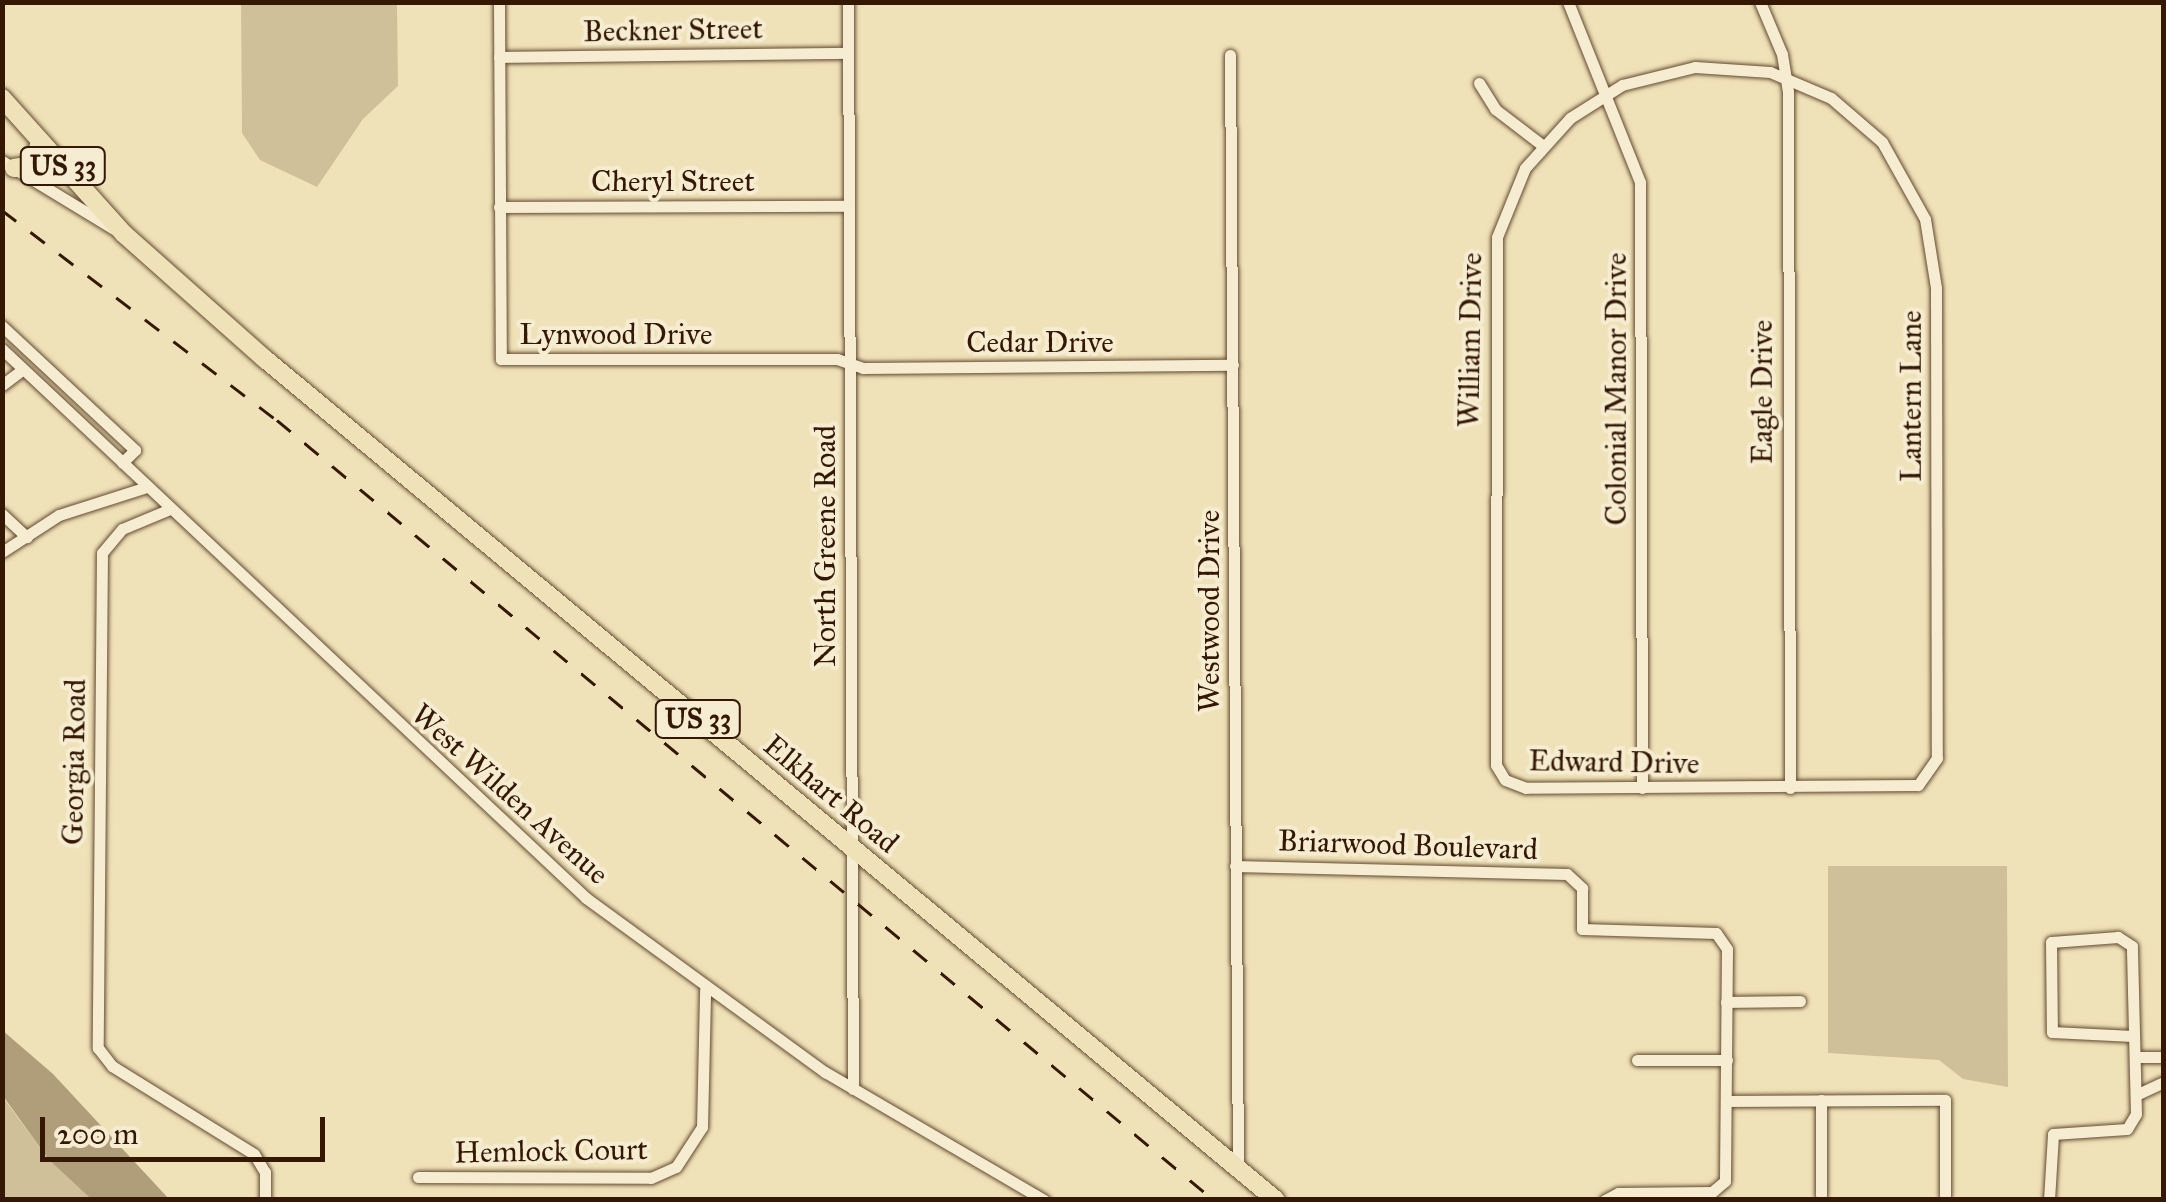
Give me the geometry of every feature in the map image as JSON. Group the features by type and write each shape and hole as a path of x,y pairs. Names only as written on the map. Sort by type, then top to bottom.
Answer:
{"highway":[{"name":"US 33","path":"2,98 124,234"},
{"path":"8,164 34,165 40,141"},
{"name":"Elkhart Road","path":"124,234 347,429 1276,1200"}],"street":[{"name":"Lynwood Drive","path":"498,2 501,359 848,362"},
{"name":"North Greene Road","path":"848,2 854,1089"},
{"name":"Colonial Manor Drive","path":"1568,2 1641,195 1642,788"},
{"name":"Eagle Drive","path":"1760,2 1786,76 1790,788"},
{"name":"Beckner Street","path":"499,57 848,53"},
{"name":"Westwood Drive","path":"1230,55 1238,1168"},
{"name":"William Drive","path":"1494,516 1494,258 1513,192 1542,146 1605,94 1644,76 1695,67 1786,76"},
{"name":"Lantern Lane","path":"1786,76 1831,98 1882,142 1916,197 1931,245 1937,758 1928,778"},
{"path":"1478,84 1495,109 1542,146"},
{"path":"8,164 124,234"},
{"name":"Cheryl Street","path":"500,207 848,206"},
{"path":"2,326 135,450 122,463"},
{"name":"West Wilden Avenue","path":"2,349 545,863 705,990 854,1089 1044,1200"},
{"name":"Cedar Drive","path":"848,362 864,368 1233,365"},
{"path":"3,384 23,369"},
{"path":"2,552 59,515 147,487"},
{"name":"Georgia Road","path":"170,509 122,529 102,552 102,1055 254,1154 265,1172 265,1200"},
{"path":"2,514 27,536"},
{"name":"Edward Drive","path":"1494,516 1494,753 1501,776 1526,788 1906,787 1928,778"},
{"name":"Briarwood Boulevard","path":"1236,866 1567,874 1582,888 1582,929 1716,933 1727,948 1727,1174 1718,1189 1605,1200"},
{"path":"2050,1200 2053,1134 2128,1129 2135,1120 2136,1095 2135,1057 2128,941 2051,942 2052,1032 2133,1036"},
{"name":"Hemlock Court","path":"418,1177 652,1178 676,1167 702,1127 705,990"},
{"path":"1726,1002 1800,1001"},
{"path":"2135,1057 2164,1057"},
{"path":"1637,1060 1727,1060"},
{"path":"2136,1095 2164,1082"},
{"path":"1727,1100 1945,1100 1945,1195"},
{"path":"1821,1196 1822,1100"}],"shaded area":[{"path":"241,3 397,3 398,86 363,119 317,187 260,160 242,133"},
{"path":"1828,866 2007,866 2008,1087 1963,1079 1939,1060 1828,1053"},
{"path":"2,1030 53,1074 169,1199 91,1199 49,1160 3,1096"},
{"path":"2,1096 49,1160 91,1199 3,1199"}],"railway":[{"path":"2,210 277,420 1214,1200"}]}
